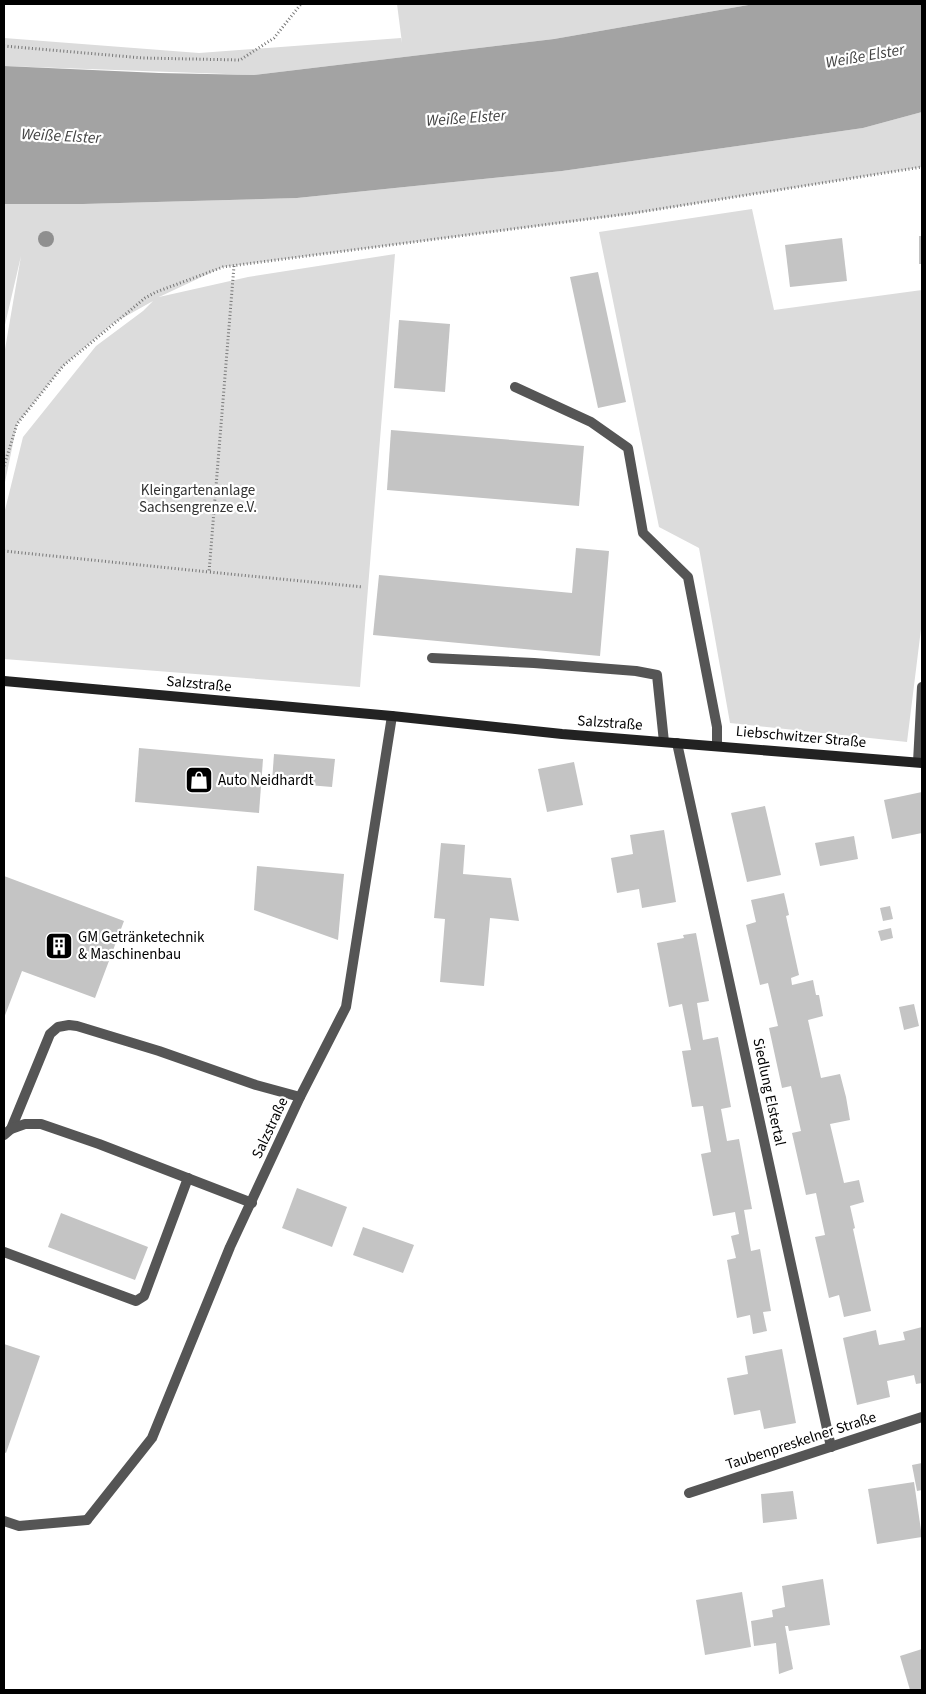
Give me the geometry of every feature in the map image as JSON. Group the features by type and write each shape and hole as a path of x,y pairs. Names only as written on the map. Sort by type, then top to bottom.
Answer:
{"main road":[{"name":"Salzstraße","path":"4,680 392,716 562,734 677,743"},
{"name":"Liebschwitzer Straße","path":"677,743 920,762"}],"street":[{"path":"515,386 591,422 628,448 643,533 688,577 717,727 716,746"},
{"path":"432,658 627,670 657,676 664,742"},
{"path":"920,762 922,686"},
{"name":"Salzstraße","path":"4,1521 19,1526 87,1520 152,1438 230,1248 300,1097 346,1006 392,716"},
{"name":"Siedlung Elstertal","path":"677,743 831,1447"},
{"path":"7,1132 50,1034 58,1027 69,1025 104,1034 256,1085 300,1097"},
{"path":"7,1132 25,1124 41,1124 92,1141 252,1203"},
{"path":"4,1252 136,1301 141,1300 188,1178"},
{"name":"Taubenpreskelner Straße","path":"689,1493 922,1418"}],"path":[{"path":"4,46 143,58 240,60 274,38 301,4"},
{"path":"4,466 17,424 63,366 146,298 156,292 214,270 634,213 922,167"},
{"path":"209,572 234,266"},
{"path":"4,551 363,587"}],"green space":[{"path":"397,4 754,4 554,39 254,75 4,66 4,38 199,53 401,38 402,43"},
{"name":"Kleingartenanlage Sachsengrenze e.V.","path":"922,112 922,167 632,214 223,267 159,297 248,277 395,254 360,687 4,659 4,514 23,437 96,346 143,311 153,301 112,324 63,366 17,424 4,487 4,355 21,256 4,329 4,204 83,204 297,198 562,171 863,128"},
{"path":"752,209 774,310 922,290 922,621 907,742 730,723 699,548 659,527 599,232"}],"water":[{"name":"Weiße Elster","path":"754,4 922,4 922,112 863,128 562,171 297,198 83,204 4,204 4,66 254,75 554,39"}],"building":[{"path":"919,236 922,236 922,264 919,264"},
{"path":"842,238 847,281 790,287 785,245"},
{"path":"598,272 626,402 598,408 570,277"},
{"path":"399,320 450,324 445,392 394,388"},
{"path":"391,430 584,446 579,506 387,490"},
{"path":"576,548 609,551 600,656 373,635 379,575 572,593"},
{"name":"Auto Neidhardt","path":"139,748 263,759 259,813 135,802"},
{"path":"274,754 335,759 332,787 272,782"},
{"path":"574,762 583,805 547,812 538,769"},
{"path":"922,792 922,833 892,839 884,800"},
{"path":"765,806 781,875 747,882 731,813"},
{"path":"664,830 676,902 642,908 639,889 617,893 611,858 633,854 630,835"},
{"path":"854,836 858,859 820,866 815,843"},
{"path":"441,843 465,845 463,874 511,878 519,921 490,918 484,986 440,982 445,919 434,918"},
{"path":"257,866 344,874 338,940 254,910"},
{"name":"GM Getränketechnik & Maschinenbau","path":"4,876 124,921 95,998 22,971 4,1018"},
{"path":"784,893 789,915 786,916 799,975 791,978 792,985 813,980 816,995 819,995 823,1016 808,1020 821,1078 840,1074 850,1120 830,1124 844,1183 859,1180 864,1202 850,1206 855,1228 853,1229 871,1311 844,1317 839,1295 829,1298 815,1237 825,1235 816,1193 806,1195 792,1133 801,1131 791,1086 782,1088 769,1028 778,1026 768,983 760,985 746,925 756,922 751,900"},
{"path":"890,906 893,919 883,921 880,908"},
{"path":"891,928 893,938 881,941 878,931"},
{"path":"696,933 709,1001 697,1003 703,1040 718,1037 731,1107 721,1109 727,1141 739,1139 752,1209 744,1210 751,1251 760,1249 771,1311 763,1312 767,1331 753,1334 750,1315 737,1318 727,1260 736,1258 731,1236 739,1234 735,1212 713,1216 701,1154 711,1152 703,1106 692,1107 682,1051 691,1050 682,1004 669,1007 657,943 684,938 683,935"},
{"path":"914,1004 919,1026 904,1030 899,1007"},
{"path":"297,1188 347,1207 332,1247 282,1228"},
{"path":"61,1213 148,1247 135,1280 48,1247"},
{"path":"363,1227 414,1245 403,1273 353,1255"},
{"path":"922,1327 922,1383 916,1384 914,1375 887,1381 890,1397 857,1405 843,1338 876,1330 879,1345 905,1340 903,1332"},
{"path":"4,1344 40,1356 6,1453 4,1452"},
{"path":"782,1349 796,1423 764,1429 760,1410 734,1415 727,1378 748,1374 745,1356"},
{"path":"922,1463 922,1490 917,1491 912,1465"},
{"path":"914,1482 922,1537 877,1544 868,1489"},
{"path":"793,1491 797,1519 763,1523 761,1494"},
{"path":"823,1579 830,1625 789,1631 788,1626 785,1626 793,1669 779,1674 776,1643 754,1646 751,1621 773,1617 772,1610 785,1607 782,1586"},
{"path":"742,1592 751,1647 705,1655 696,1600"},
{"path":"922,1649 922,1689 910,1690 900,1656"}],"place":[{"name":"Auto Neidhardt","path":"199,780"},
{"name":"GM Getränketechnik & Maschinenbau","path":"59,946"}]}
